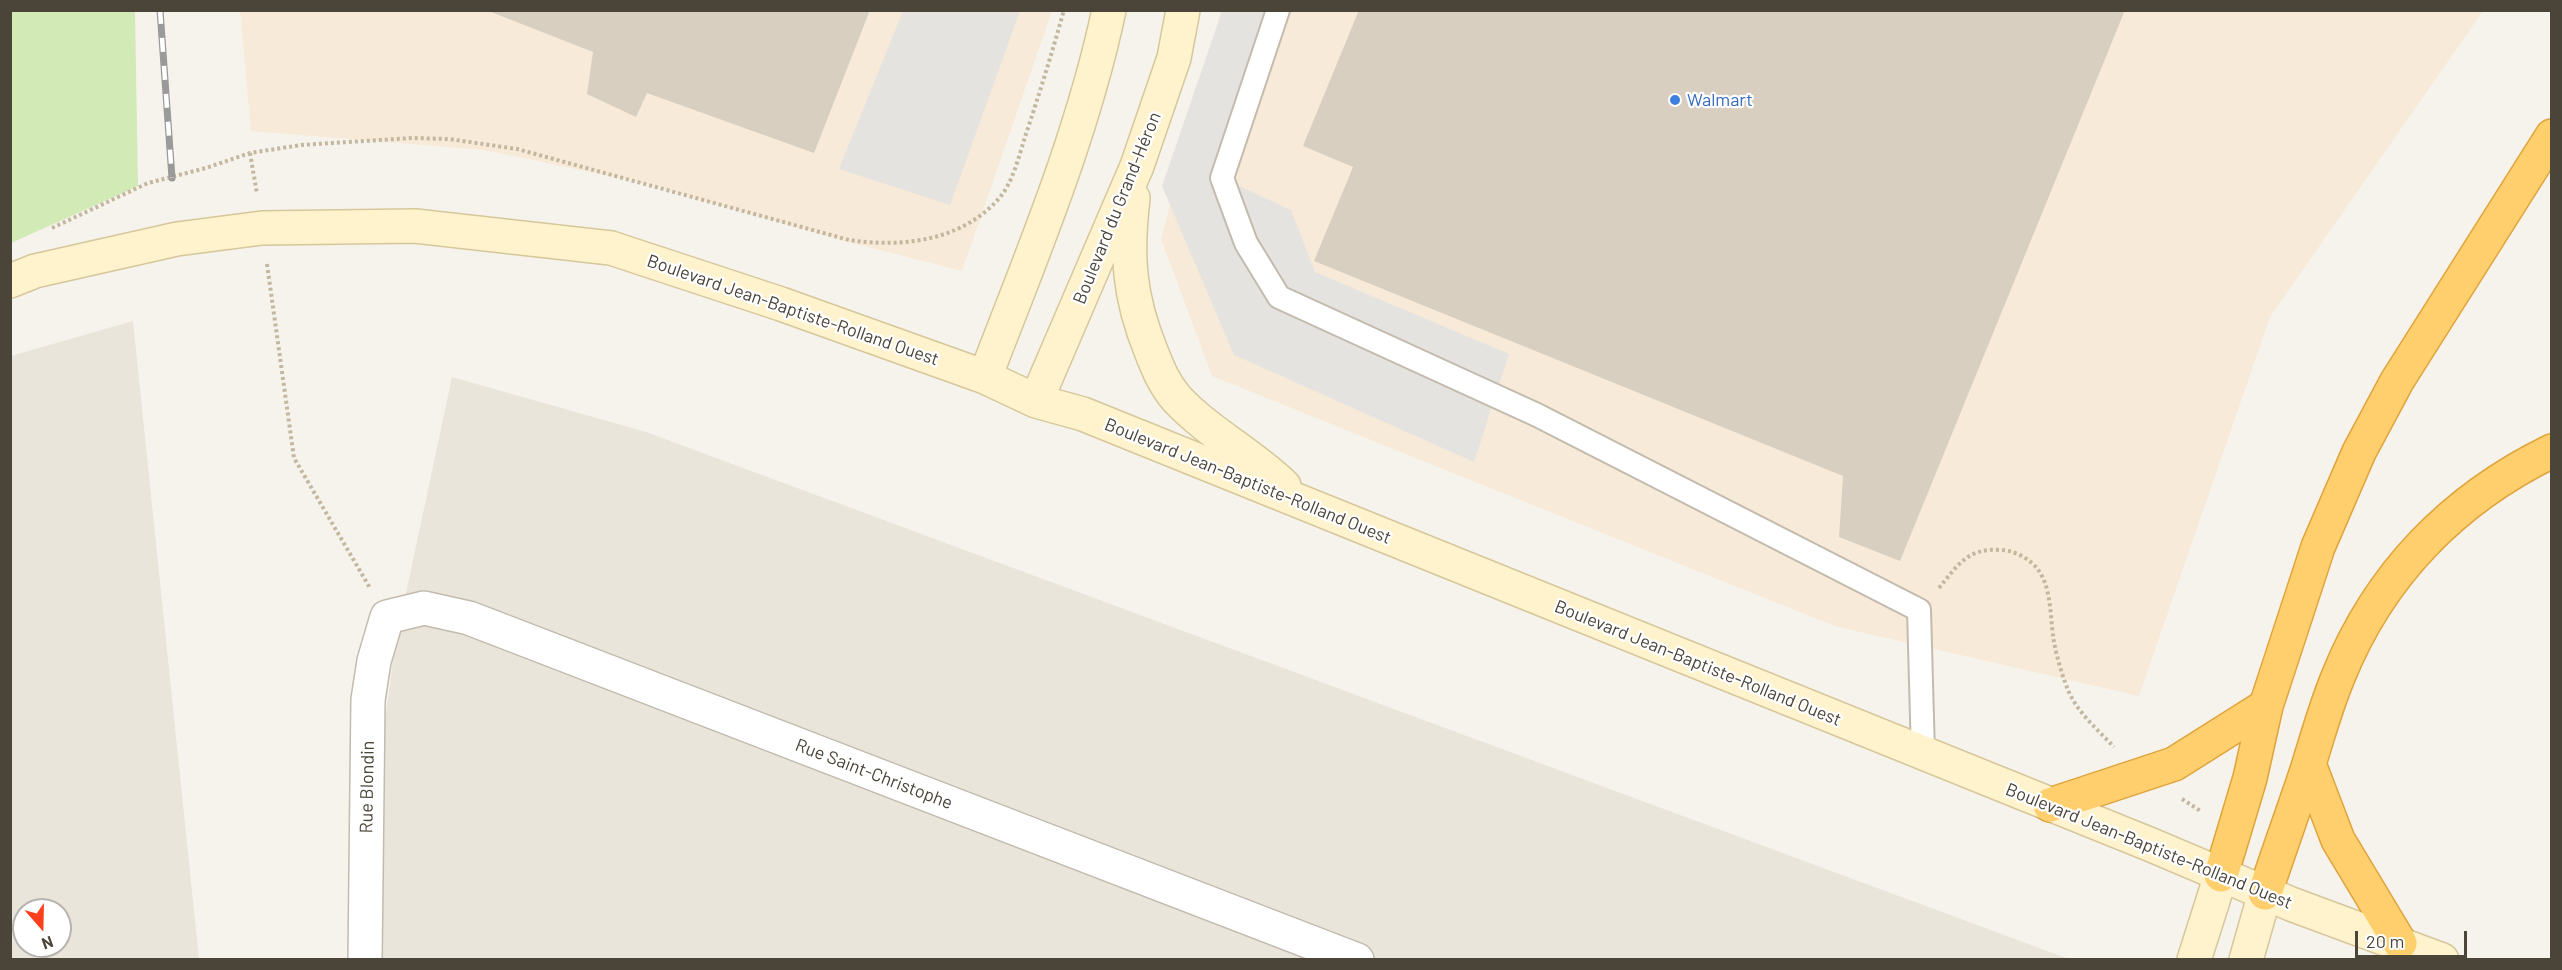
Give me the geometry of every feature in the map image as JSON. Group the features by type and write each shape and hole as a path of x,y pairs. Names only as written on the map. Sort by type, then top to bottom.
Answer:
{"highway":[{"path":"2221,875 2250,778 2266,706 2318,547 2359,452 2402,373 2552,136"},
{"path":"2265,893 2325,711 2350,649 2377,600 2433,531 2459,508 2508,473 2552,452"},
{"path":"2050,805 2174,764 2266,706"},
{"path":"2309,764 2335,834 2400,944"}],"street":[{"path":"985,376 1062,177 1103,39 1109,10"},
{"name":"Boulevard du Grand-Héron","path":"1036,401 1137,166 1174,58 1183,10"},
{"path":"1137,166 1129,259 1133,298 1162,380 1178,400 1273,475 1302,504"},
{"name":"Boulevard Jean-Baptiste-Rolland Ouest","path":"10,281 35,271 177,239 262,228 415,226 611,248 781,304 985,376 1036,401 1083,414 2265,893 2442,960"},
{"name":"Rue Saint-Christophe","path":"387,617 424,608 469,618 1358,960"},
{"name":"Rue Blondin","path":"365,960 368,700 374,661 387,617"},
{"path":"2194,960 2221,875"},
{"path":"2246,960 2265,893"}],"lane":[{"path":"1278,10 1222,178 1246,243 1279,297 1537,415 1919,610 1923,754"}],"path":[{"path":"50,229 148,183 206,168 250,153 301,145 412,138 517,149 849,240 895,244 939,237 975,219 1001,196 1007,186 1043,83 1064,10"},
{"path":"250,153 294,458 387,617"},
{"path":"1919,610 1966,556 1986,549 2007,550 2022,555 2039,571 2048,597 2054,643 2069,692 2087,719 2115,748"},
{"path":"2177,796 2202,812"}],"shaded area":[{"path":"240,11 1052,11 962,271 837,239 643,183 484,150 251,131"},
{"path":"903,11 1020,11 950,205 839,169"},
{"path":"1221,11 2483,11 2270,317 2139,696 1834,626 1212,376 1161,239"},
{"path":"1222,11 1278,11 1222,178 1291,210 1315,272 1509,354 1474,462 1234,355 1162,186"},
{"path":"133,321 199,959 11,959 11,356"},
{"path":"452,377 646,432 2069,959 354,960 395,645"}],"green space":[{"path":"10,11 135,11 138,186 11,243"}],"building":[{"path":"486,10 870,10 814,153 647,93 636,117 587,94 593,52"},
{"path":"1359,10 2125,10 1900,561 1839,537 1843,476 1314,261 1353,167 1303,146"}],"railway":[{"path":"160,10 172,178"}],"place":[{"name":"Walmart","path":"1675,100"}]}
